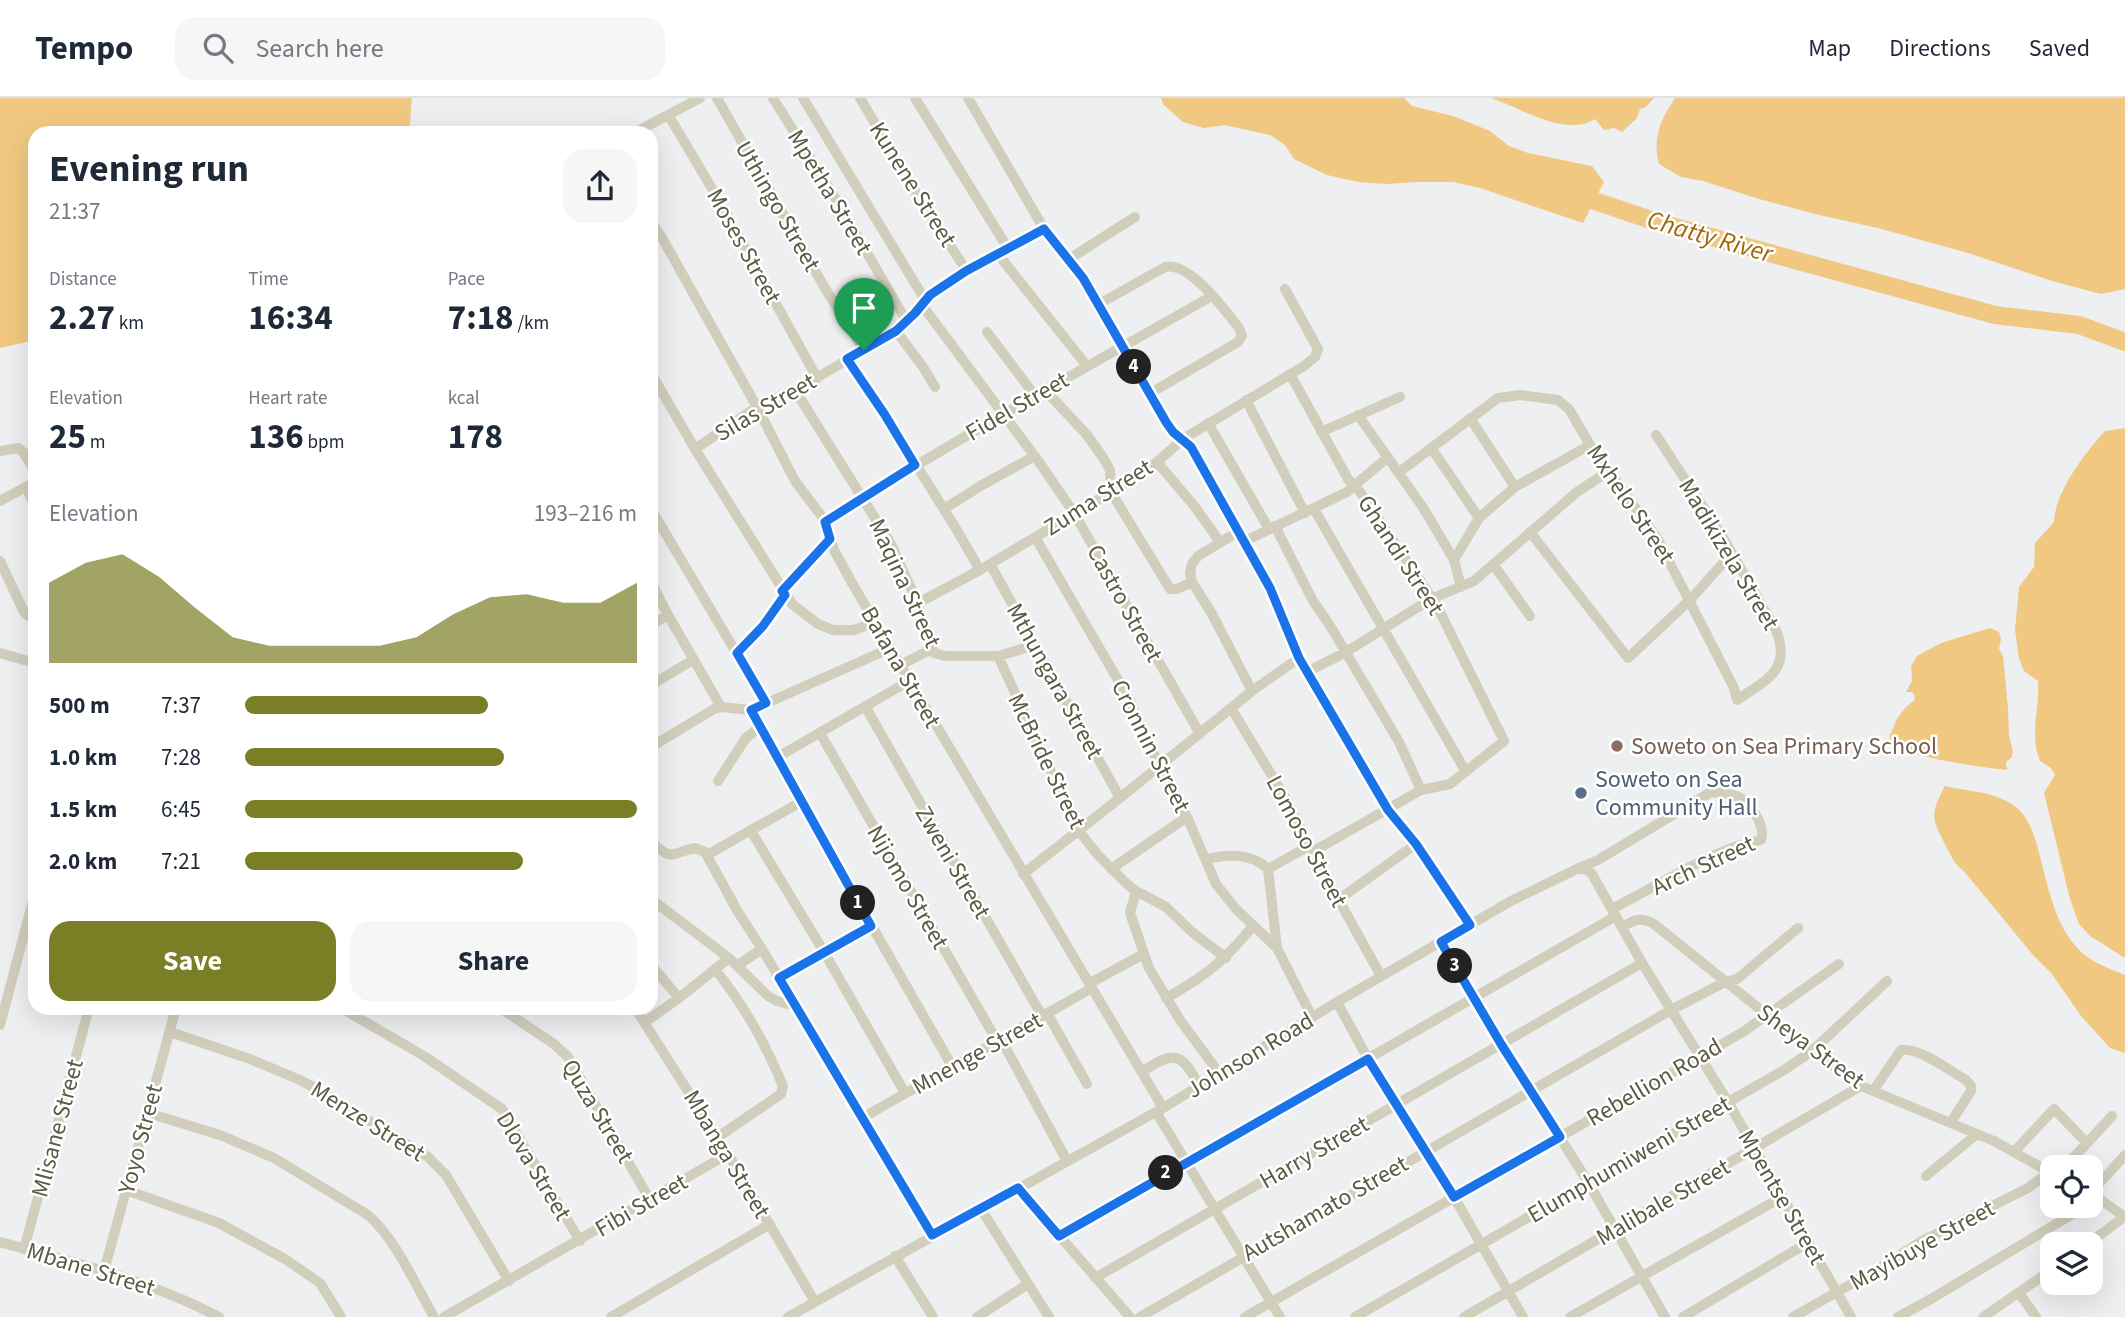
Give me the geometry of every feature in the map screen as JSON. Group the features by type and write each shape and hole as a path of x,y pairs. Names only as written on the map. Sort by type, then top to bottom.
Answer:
{"street":[{"path":"648,126 700,98"},
{"name":"Uthingo Street","path":"717,98 826,290 864,350"},
{"name":"Mpetha Street","path":"773,98 907,322"},
{"name":"Castro Street","path":"803,98 923,303 1074,513 1200,734"},
{"name":"Kunene Street","path":"860,98 966,271"},
{"path":"915,98 1002,250 1087,366"},
{"path":"968,98 1044,229 1069,259 1099,304 1170,427 1191,447 1270,588 1299,658 1388,810 1416,844 1470,925"},
{"name":"Moses Street","path":"669,116 817,378"},
{"path":"1069,259 1135,217"},
{"name":"Silas Street","path":"695,449 757,407 817,378 896,331 930,295 1002,250 1044,229"},
{"name":"Bafana Street","path":"658,241 757,407 795,481 825,522 840,563 1142,1072 1186,1161 1280,1317"},
{"path":"1099,304 1169,265 1194,277 1240,328 1241,339 1149,394"},
{"name":"Zuma Street","path":"918,603 980,570 1111,492 1157,461 1182,439 1315,358 1318,349 1285,289"},
{"name":"Fidel Street","path":"825,522 915,465 1212,296"},
{"path":"896,331 935,387"},
{"path":"987,332 1041,394 1087,436 1104,458 1110,470 1111,492 1170,589 1177,589 1192,582"},
{"path":"847,359 885,415 980,570"},
{"name":"Ghandi Street","path":"1290,374 1354,486 1438,608 1504,741 1466,772"},
{"path":"658,385 783,593 799,611 826,628 847,631 875,622"},
{"name":"Maqina Street","path":"795,390 891,544 918,603 934,653 940,656 998,656 1036,645"},
{"name":"Mxhelo Street","path":"1398,473 1492,401 1520,395 1558,400 1569,409 1590,444 1657,538 1734,688 1737,700"},
{"path":"1321,432 1400,397"},
{"path":"1246,400 1309,511 1384,628 1466,772 1447,785 1421,790 1388,810 1268,869"},
{"path":"1358,415 1424,509 1454,560 1461,587"},
{"path":"1470,418 1516,486"},
{"path":"1208,423 1399,743 1421,790"},
{"name":"Madikizela Street","path":"1656,435 1721,534 1781,642 1782,653 1777,669 1737,700"},
{"path":"1454,560 1479,518 1516,486 1590,444"},
{"path":"0,451 15,448 21,450 28,460"},
{"path":"1432,449 1479,518"},
{"path":"944,509 1035,456"},
{"path":"1252,691 1192,582 1192,564 1205,551 1220,542 1272,528 1309,511 1354,486 1388,457"},
{"path":"1157,461 1220,542"},
{"path":"1307,672 1346,652 1431,599 1474,581 1577,492 1609,471"},
{"path":"0,501 28,487"},
{"path":"658,521 766,703"},
{"path":"1530,531 1628,658 1690,600 1731,554"},
{"name":"Cronnin Street","path":"1035,537 1129,699 1219,888 1277,948"},
{"path":"737,653 763,626 783,593 830,539"},
{"path":"0,561 28,616"},
{"name":"Mthungara Street","path":"990,564 1120,798"},
{"path":"1493,564 1530,616"},
{"path":"658,596 721,707"},
{"path":"658,621 668,615"},
{"path":"658,743 721,707 751,710 891,648"},
{"path":"900,665 932,649"},
{"path":"0,653 28,661"},
{"name":"McBride Street","path":"998,656 1078,830 1111,869 1136,891 1161,903 1192,932 1226,958"},
{"path":"1023,874 1252,691 1299,658"},
{"path":"658,681 693,660"},
{"path":"776,758 909,681"},
{"name":"Zweni Street","path":"865,706 1044,1015 1087,1084"},
{"name":"Lomoso Street","path":"1231,708 1286,799 1381,976"},
{"path":"751,710 952,1066"},
{"path":"718,781 746,738 760,727"},
{"name":"Nijomo Street","path":"820,733 1067,1161"},
{"name":"Johnson Road","path":"788,1317 1159,1110 1337,1002 1517,898 1598,860 1711,792"},
{"name":"Arch Street","path":"1614,913 1705,859 1761,840 1763,836 1760,825 1745,801 1733,795 1711,792"},
{"path":"707,855 801,802"},
{"path":"1111,869 1187,817"},
{"path":"751,831 905,1093"},
{"path":"1338,900 1416,844"},
{"path":"658,847 668,855 695,848 703,850 707,855 738,912 932,1235"},
{"path":"1207,859 1235,855 1260,863 1268,869 1277,948 1312,1017"},
{"name":"Mpentse Street","path":"1579,868 1592,874 1642,963 1728,1102 1851,1317"},
{"path":"1136,891 1130,913 1152,975 1180,1020 1219,1073"},
{"path":"658,904 734,961 773,999 795,1006"},
{"path":"1059,1236 1473,998 1614,913"},
{"path":"0,1025 28,919"},
{"name":"Sheya Street","path":"1623,927 1634,920 1650,922 1812,1051 1861,1086 1951,1122 2040,1167"},
{"path":"779,978 871,926"},
{"path":"1166,998 1202,977 1226,958 1253,926"},
{"name":"Autshamato Street","path":"1140,1317 1671,1010 1725,982 1737,979 1798,928"},
{"path":"1441,942 1501,1044 1588,1182 1664,1317"},
{"path":"658,1013 715,969 762,949"},
{"name":"Mnenge Street","path":"862,1118 1044,1015 1144,954"},
{"name":"Harry Street","path":"1095,1278 1642,963"},
{"name":"Rebellion Road","path":"1245,1317 1749,1029 1839,964"},
{"path":"715,969 765,1043 783,1086 781,1094 718,1137"},
{"path":"658,973 679,998"},
{"name":"Elumphumiweni Street","path":"1355,1317 1784,1070 1812,1051 1887,981"},
{"path":"1337,1002 1368,1059 1426,1150 1522,1317"},
{"name":"Mlisane Street","path":"24,1249 87,1015"},
{"name":"Yoyo Street","path":"104,1271 174,1015"},
{"name":"Dlova Street","path":"353,1015 424,1056 495,1102 502,1109 580,1241"},
{"name":"Quza Street","path":"510,1015 554,1044 568,1057 650,1200"},
{"name":"Mbanga Street","path":"640,1015 718,1137 815,1301"},
{"path":"645,1022 655,1015"},
{"name":"Menze Street","path":"170,1032 250,1059 300,1080 428,1157 446,1175 509,1281"},
{"path":"1873,1091 1901,1050 1908,1049 1919,1053 1971,1086 1971,1091 1951,1122"},
{"path":"1142,1072 1161,1060 1179,1058 1187,1063 1199,1086"},
{"name":"Malibale Street","path":"1464,1317 1861,1086"},
{"path":"2014,1152 2054,1109 2087,1143"},
{"path":"148,1113 220,1135 274,1158 368,1215 389,1240 434,1317"},
{"path":"2076,1155 2112,1116"},
{"path":"1926,1176 1977,1134"},
{"name":"Fibi Street","path":"444,1317 728,1154"},
{"path":"2103,1179 2125,1155"},
{"name":"Mayibuye Street","path":"1793,1317 1922,1241 2040,1180"},
{"path":"1018,1188 1130,1317"},
{"path":"126,1190 219,1223 285,1259 320,1283 341,1317"},
{"path":"1570,1317 1782,1197"},
{"path":"2103,1203 2124,1215 2103,1232"},
{"path":"981,1209 1049,1317"},
{"path":"1898,1317 2066,1218"},
{"path":"611,1317 770,1224"},
{"name":"Mbane Street","path":"0,1242 161,1290 219,1317"},
{"path":"1682,1317 1809,1242"},
{"path":"895,1256 933,1317"},
{"path":"1983,1317 2040,1278"},
{"path":"977,1317 1028,1284"},
{"path":"2019,1293 2036,1317"}],"shaded area":[{"path":"0,98 412,98 410,126 28,126 28,342 0,348"},
{"path":"1161,98 1404,98 1412,106 1453,116 1490,131 1509,146 1528,153 1592,166 1604,182 1583,223 1480,188 1453,182 1358,182 1327,175 1294,159 1285,145 1270,135 1225,125 1204,128 1183,122 1163,104"},
{"path":"1491,98 1654,98 1646,107 1640,109 1637,118 1622,132 1614,128 1604,130 1595,119 1583,124 1557,123"},
{"path":"1675,98 2125,98 2125,289 2101,294 1968,253 1681,177 1659,164 1657,155 1659,129"},
{"path":"2125,428 2125,958 2090,936 2079,924 2070,899 2044,793 2055,775 2051,768 2040,761 2035,740 2038,681 2024,671 2019,659 2015,630 2019,587 2034,567 2035,543 2054,522 2065,486 2105,431"},
{"path":"1990,628 1999,632 2001,639 1999,649 2003,656 2009,735 2013,752 2006,762 2007,770 1926,757 1898,747 1891,741 1890,735 1895,722 1914,701 1912,692 1906,692 1912,681 1911,666 1917,656 1941,643"},
{"path":"1945,786 1999,798 2016,807 2024,816 2035,838 2056,912 2071,941 2095,962 2125,975 2125,1053 2110,1048 2081,1016 2052,974 1957,865 1938,831 1934,818 1936,805"}],"waterway":[{"name":"Chatty River","path":"1571,193 1660,223 1995,315 2079,325 2125,342"}],"place":[{"name":"Soweto on Sea Primary School","path":"1617,746"},
{"name":"Soweto on Sea Community Hall","path":"1581,793"}],"route":[{"path":"1044,229 1083,278 1166,422 1173,432 1191,447 1270,588 1299,658 1388,810 1416,844 1470,925 1441,942 1560,1137 1454,1197 1368,1059 1059,1236 1018,1188 932,1235 779,978 871,926 751,710 766,703 737,653 763,626 785,595 782,591 830,539 825,522 915,465 847,359 864,350 907,322 930,295 1007,247 1044,229"}]}
